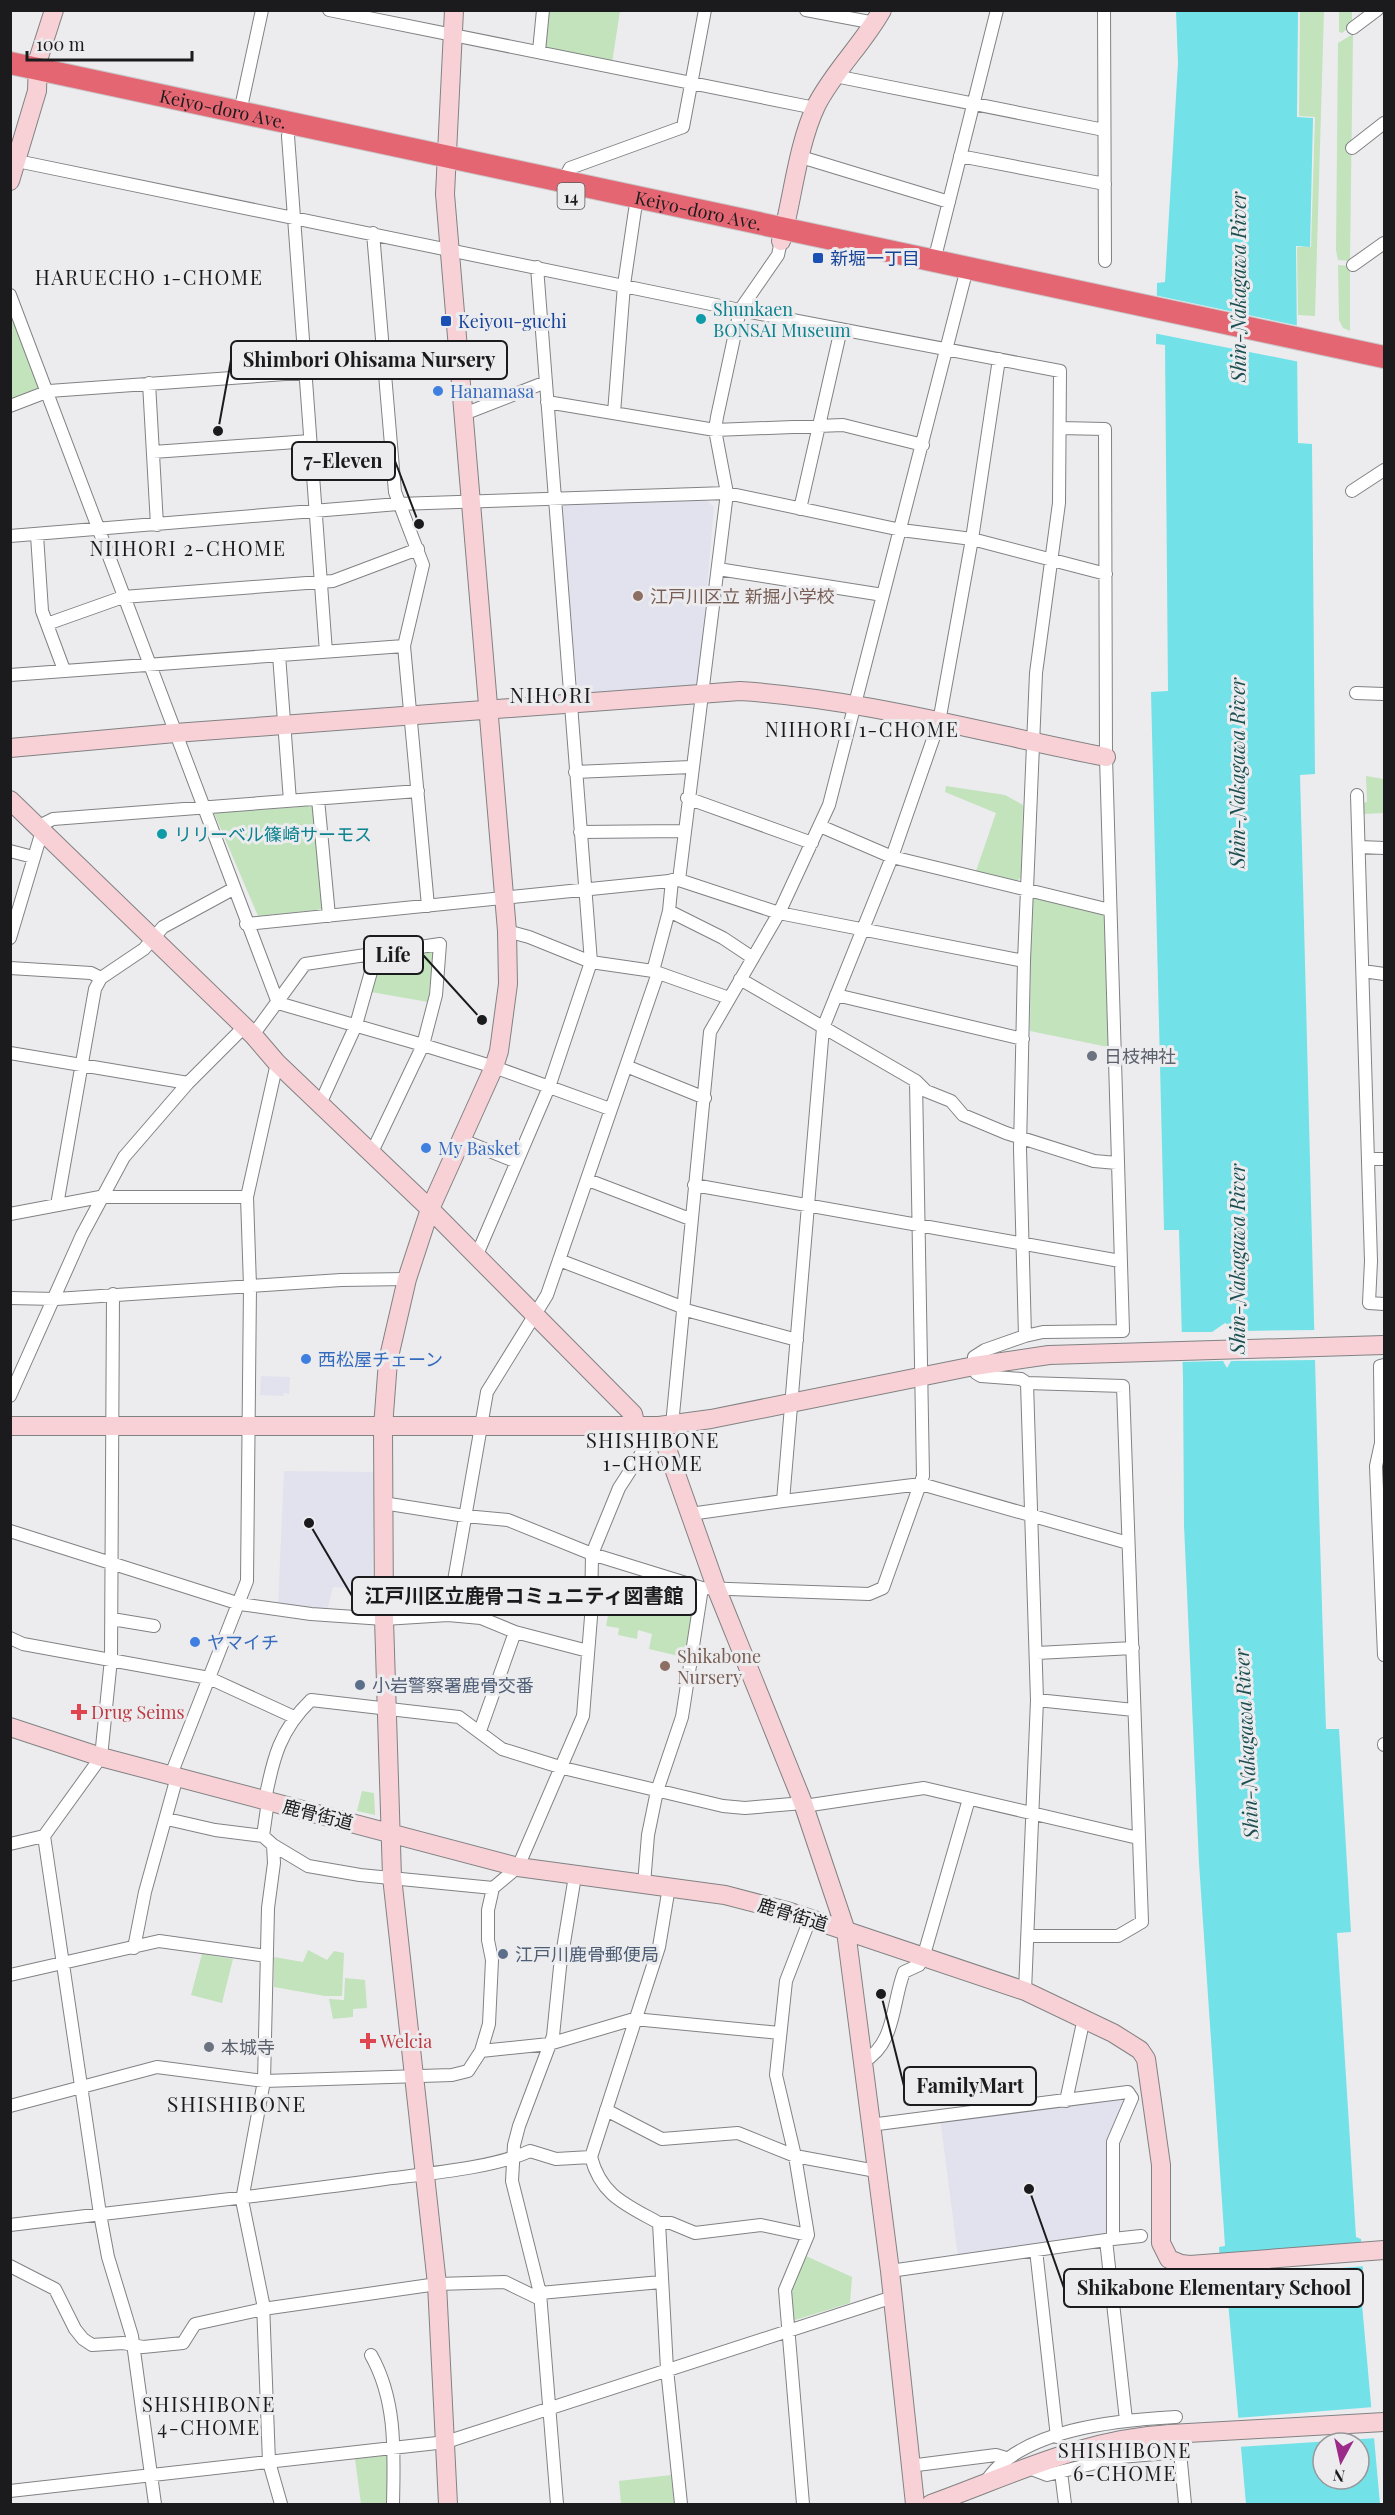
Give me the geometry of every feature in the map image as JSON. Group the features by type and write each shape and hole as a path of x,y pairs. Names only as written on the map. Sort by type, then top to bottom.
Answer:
{"highway":[{"name":"Keiyo-doro Ave.","path":"10,63 38,76 288,136 563,181 964,280 1131,309"},
{"name":"Keiyo-doro Ave.","path":"10,77 38,76 240,112 635,210 934,261 1131,309 1333,352 1384,369"},
{"name":"Keiyo-doro Ave.","path":"1333,352 1384,357"}],"street":[{"path":"10,181 54,10"},
{"path":"240,112 262,10"},
{"path":"329,10 383,16 452,35 815,108"},
{"path":"448,2505 437,2284 392,1877 384,1619 383,1427 388,1361 407,1280 430,1209 494,1067 507,1008 507,931 450,250 445,162 454,10"},
{"path":"538,51 543,10"},
{"path":"563,181 570,168 683,127 705,10"},
{"path":"448,1615 487,1392 547,1295 588,1180 610,1109 627,1066 656,972 676,880 718,569 727,493 715,430 740,310 778,255 815,108 835,76 857,50 879,17 806,10"},
{"path":"934,261 997,10"},
{"path":"1104,10 1105,261"},
{"path":"1353,28 1377,10"},
{"path":"835,76 1104,130"},
{"path":"1352,148 1384,123"},
{"path":"288,136 319,582 326,652"},
{"path":"960,156 1105,184"},
{"path":"801,158 948,202"},
{"path":"17,161 740,310 1060,371 1059,503 1036,674 1024,961 1021,1138 1025,1336"},
{"path":"614,413 624,285 635,210"},
{"path":"373,233 398,504 423,565 405,646 428,906"},
{"path":"1353,265 1384,243"},
{"path":"476,1257 549,1087 591,962 537,267"},
{"path":"915,2505 909,2466 890,2271 846,1931 804,1804 709,1589 665,1426 682,1308 710,1032 779,913 820,826 838,777 964,280"},
{"path":"10,295 48,391 202,808 278,1003"},
{"path":"800,509 841,329"},
{"path":"783,1502 823,1028 892,857 939,722 972,539 999,359"},
{"path":"10,406 48,391 384,367"},
{"path":"464,414 546,382"},
{"path":"149,383 157,525"},
{"path":"547,402 715,430 843,425 923,445"},
{"path":"1028,1936 1118,1936 1142,1922 1123,1386 1027,1383 1022,1378 981,1376 976,1373 974,1365 974,1356 1025,1336 1043,1332 1123,1331 1106,757 1105,429 1060,428"},
{"path":"153,452 310,441"},
{"path":"1352,491 1384,470"},
{"path":"10,536 314,513 398,504 727,493 902,530 972,539 1106,574"},
{"path":"38,535 42,611 64,670"},
{"path":"47,624 123,597 333,581 418,549"},
{"path":"718,569 883,595"},
{"path":"10,675 405,646"},
{"path":"279,655 290,801"},
{"path":"10,748 175,733 285,727 740,691 780,694 856,705 1106,757"},
{"path":"1356,693 1384,694"},
{"path":"575,772 691,767"},
{"path":"10,938 40,829 53,819 418,791"},
{"path":"1357,795 1368,1159 1369,1303 1384,1304"},
{"path":"687,798 812,843"},
{"path":"318,799 329,916"},
{"path":"10,800 430,1209 534,1317 633,1414 636,1427"},
{"path":"820,826 892,857 1110,910"},
{"path":"580,832 683,831"},
{"path":"1360,847 1384,848"},
{"path":"10,851 33,857"},
{"path":"246,924 676,880 779,913 1024,961"},
{"path":"57,1204 95,989 101,978 144,949 163,927 233,889"},
{"path":"669,911 723,938 753,958"},
{"path":"507,931 529,937 591,962 656,972 729,998"},
{"path":"10,1396 100,1197 124,1157 188,1083 278,1003 305,964 440,944 436,995 423,1045 372,1152"},
{"path":"320,1104 356,1025 376,954"},
{"path":"10,968 91,973 101,978"},
{"path":"1363,971 1384,974"},
{"path":"740,979 916,1081 926,1091 951,1101 963,1115 1021,1138 1094,1161 1117,1163"},
{"path":"836,995 1023,1039"},
{"path":"278,1003 494,1067 610,1109"},
{"path":"10,1053 188,1083"},
{"path":"134,1947 145,1892 175,1784 174,1767 240,1604 247,1581 250,1492 247,1470 250,1286 247,1197 278,1063"},
{"path":"627,1066 705,1098"},
{"path":"383,1503 507,1520 592,1554 709,1589 869,1594 883,1588 921,1484 916,1081"},
{"path":"462,1140 517,1162"},
{"path":"1368,1159 1384,1159"},
{"path":"588,1180 690,1219"},
{"path":"694,1185 1120,1261"},
{"path":"10,1214 100,1197 247,1197"},
{"path":"559,1260 682,1308 797,1340"},
{"path":"10,1298 52,1299 390,1278 407,1280"},
{"path":"10,1844 44,1836 100,1757 111,1659 113,1294"},
{"path":"10,1426 248,1424 479,1428 665,1426 974,1365 1048,1354 1384,1345"},
{"path":"1384,1365 1380,1366 1384,1654"},
{"path":"1025,1991 1037,1700 1027,1383"},
{"path":"10,2106 157,2067 264,2081 413,2077 452,2075 468,2071 481,2051 489,2024 492,1960 488,1940 488,1910 493,1888 518,1867 583,1716 591,1617 592,1554 619,1488 665,1426"},
{"path":"690,1514 921,1484 1128,1543"},
{"path":"10,1531 240,1604 311,1614 384,1619 448,1615 481,1618 515,1632 588,1651"},
{"path":"644,1884 648,1835 657,1791 682,1717 709,1589"},
{"path":"112,1619 154,1626"},
{"path":"480,1731 515,1632"},
{"path":"10,1638 23,1644 209,1678 294,1717"},
{"path":"1036,1653 1133,1648"},
{"path":"281,2505 269,2462 263,2309 242,2200 264,2081 267,1801 272,1766 286,1727 311,1700 459,1717 502,1749 657,1791 745,1808 804,1804 924,1788 1138,1838"},
{"path":"1037,1700 1134,1710"},
{"name":"鹿骨街道","path":"10,1728 100,1757 518,1867 725,1895 810,1919 1025,1991 1084,2018 1128,2042 1146,2059 1161,2166 1161,2243 1169,2259 1190,2265 1384,2250"},
{"path":"863,2062 873,2057 894,2018 904,1972 919,1965 923,1958 969,1799"},
{"path":"167,1819 268,1841 308,1866 493,1888"},
{"path":"44,1836 100,2214 108,2257 134,2345 155,2505"},
{"path":"557,2505 540,2296 512,2181 514,2145 519,2126 553,2036 560,1967 575,1876"},
{"path":"669,1887 659,1947 591,2157 594,2170 611,2196 659,2223 671,2223 695,2232 761,2225 808,2235"},
{"path":"803,2505 785,2290 808,2235 795,2156 776,2076 786,1981 810,1919"},
{"path":"10,1975 159,1941 267,1956"},
{"path":"1066,2101 1084,2018"},
{"path":"481,2051 549,2044 634,2019 780,2033"},
{"path":"870,2125 1128,2092 1132,2098 1113,2142 1109,2240 1126,2420"},
{"path":"606,2110 662,2139 738,2133 795,2156 876,2171"},
{"path":"10,2225 242,2200 515,2158 530,2151 556,2159 591,2157"},
{"path":"659,2223 667,2369 681,2505"},
{"path":"890,2271 1141,2236"},
{"path":"1036,2250 1057,2437"},
{"path":"10,2266 55,2289 65,2312 83,2339 93,2345 123,2343 143,2347 183,2343 195,2324 263,2309 437,2284 506,2282 540,2296 661,2282"},
{"path":"10,2491 446,2442 893,2297"},
{"path":"371,2355 380,2372 393,2420 395,2448 393,2505"},
{"path":"985,2483 994,2469 1006,2458 1057,2437 1093,2426 1126,2420 1176,2417"},
{"path":"931,2505 1026,2467 1101,2443 1134,2436 1384,2422"},
{"path":"1026,2467 1047,2475 1120,2457 1180,2452 1185,2505"},
{"path":"909,2466 996,2455 1006,2458"},
{"path":"1061,2472 1065,2505"}],"shaded area":[{"name":"江戸川区立 新掘小学校","path":"706,500 714,507 699,681 689,688 583,694 578,690 560,511 564,504"},
{"path":"261,1376 290,1377 289,1394 260,1395"},
{"path":"284,1471 375,1472 372,1590 333,1587 327,1611 278,1605"},
{"path":"1125,2097 1126,2100 1109,2144 1109,2234 958,2257 940,2118"}],"green space":[{"path":"546,11 620,11 612,63 542,49"},
{"path":"1300,11 1324,11 1315,316 1298,315 1297,247 1311,247 1315,117 1299,116"},
{"path":"1339,11 1352,11 1352,25 1342,33 1339,32"},
{"path":"1353,34 1350,261 1338,260 1336,250 1338,43"},
{"path":"1338,265 1350,266 1350,331 1343,328 1339,320"},
{"path":"10,308 40,389 10,401"},
{"path":"1366,776 1384,779 1384,813 1363,814 1363,803 1367,802"},
{"path":"946,786 1005,795 1023,805 1021,877 1017,881 976,871 996,813 945,792"},
{"path":"313,806 325,909 258,916 214,813"},
{"path":"1037,896 1099,912 1106,918 1108,1047 1030,1031 1031,902"},
{"path":"434,949 428,1002 371,992 380,960"},
{"path":"656,1580 695,1591 697,1595 687,1658 649,1649 652,1634 638,1630 637,1639 618,1635 619,1628 606,1626 611,1600 649,1609"},
{"path":"362,1791 374,1793 375,1815 357,1811"},
{"path":"308,1950 327,1960 334,1951 344,1953 342,1996 325,1996 274,1987 274,1957 303,1962"},
{"path":"202,1954 233,1959 222,2003 191,1995"},
{"path":"345,1978 365,1980 367,2008 353,2009 353,2017 333,2019 329,1999 344,2000"},
{"path":"806,2256 852,2277 850,2303 795,2320 791,2317 789,2291"},
{"path":"391,2455 391,2504 361,2504 355,2459"},
{"path":"671,2475 674,2504 621,2504 619,2481"}],"water":[{"name":"Shin-Nakagawa River","path":"1176,11 1298,11 1297,117 1313,118 1310,247 1296,246 1298,443 1312,444 1315,774 1300,775 1326,1729 1339,1729 1351,1932 1337,1933 1356,2237 1361,2239 1363,2270 1359,2271 1380,2504 1246,2504 1226,2279 1221,2278 1219,2247 1225,2246 1199,1863 1184,1525 1179,1230 1164,1230 1151,692 1168,691 1165,345 1156,344 1157,283 1165,282 1178,63"}],"pier":[{"path":"1154,295 1300,326 1300,362 1153,333"},
{"path":"1225,1323 1241,1331 1316,1330 1317,1360 1231,1361 1227,1368 1223,1361 1180,1362 1179,1332 1212,1332"},
{"path":"1364,2246 1366,2266 1218,2278 1217,2258"},
{"path":"1374,2407 1377,2438 1371,2438 1371,2431 1311,2431 1311,2442 1238,2447 1236,2418"}],"place":[{"name":"新堀一丁目","path":"818,258"},
{"name":"Shunkaen BONSAI Museum","path":"701,319"},
{"name":"Keiyou-guchi","path":"446,321"},
{"name":"Hanamasa","path":"438,391"},
{"name":"Shimbori Ohisama Nursery","path":"218,431"},
{"name":"7-Eleven","path":"419,524"},
{"name":"江戸川区立 新掘小学校","path":"638,596"},
{"name":"リリーベル篠崎サーモス","path":"162,834"},
{"name":"Life","path":"482,1020"},
{"name":"日枝神社","path":"1092,1056"},
{"name":"My Basket","path":"426,1148"},
{"name":"西松屋チェーン","path":"306,1359"},
{"name":"江戸川区立鹿骨コミュニティ図書館","path":"309,1523"},
{"name":"ヤマイチ","path":"195,1642"},
{"name":"Shikabone Nursery","path":"665,1666"},
{"name":"小岩警察署鹿骨交番","path":"360,1685"},
{"name":"Drug Seims","path":"79,1712"},
{"name":"江戸川鹿骨郵便局","path":"503,1954"},
{"name":"FamilyMart","path":"881,1994"},
{"name":"Welcia","path":"368,2041"},
{"name":"本城寺","path":"209,2047"},
{"name":"Shikabone Elementary School","path":"1029,2189"}],"district":[{"name":"HARUECHO 1-CHOME","path":"149,276"},
{"name":"NIIHORI 2-CHOME","path":"188,547"},
{"name":"NIHORI","path":"551,694"},
{"name":"NIIHORI 1-CHOME","path":"862,728"},
{"name":"SHISHIBONE 1-CHOME","path":"653,1450"},
{"name":"SHISHIBONE","path":"237,2103"},
{"name":"SHISHIBONE 4-CHOME","path":"209,2414"},
{"name":"SHISHIBONE 6-CHOME","path":"1125,2460"}]}
